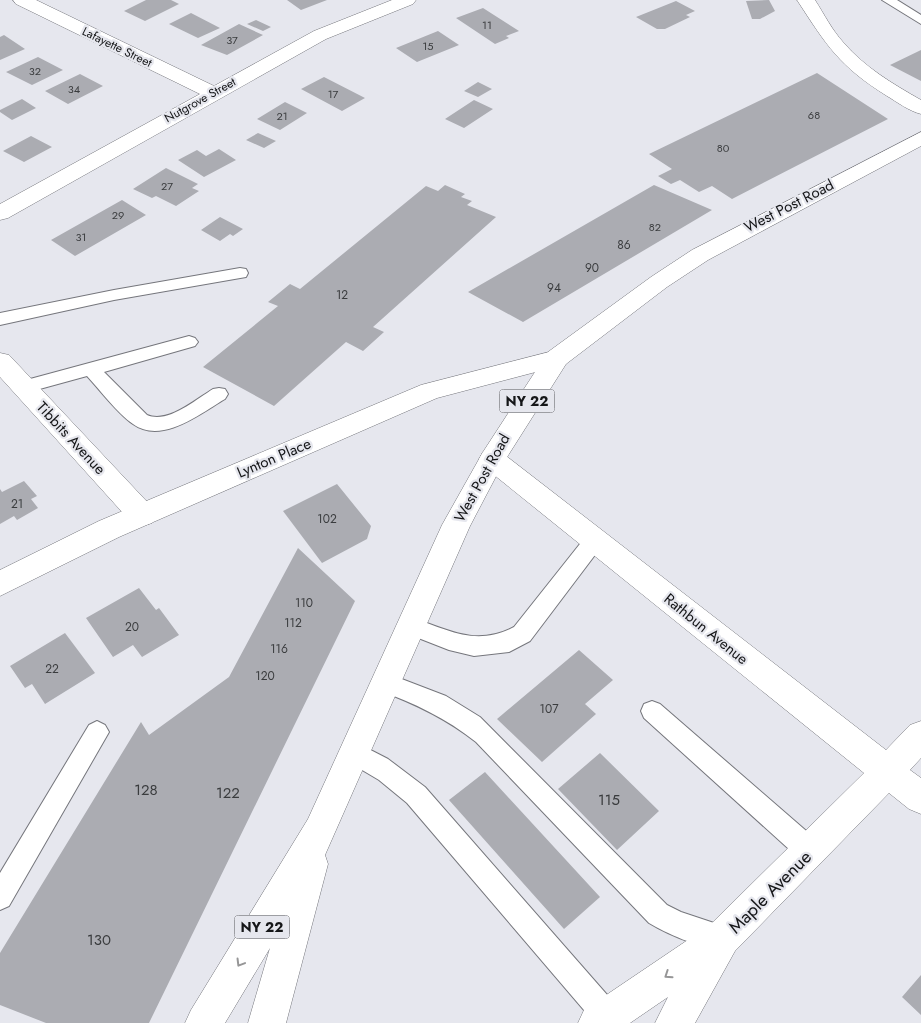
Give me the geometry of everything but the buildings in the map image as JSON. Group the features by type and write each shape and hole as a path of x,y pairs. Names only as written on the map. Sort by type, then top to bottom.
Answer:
{"street":[{"name":"Lafayette Street","path":"22,0 212,93"},
{"name":"Nutgrove Street","path":"0,213 212,93 320,35 407,0"},
{"path":"806,0 836,46 847,57 864,71 921,108"},
{"name":"West Post Road","path":"204,1023 320,832 456,525 492,459 556,358 659,282 700,255 921,138"},
{"name":"Lynton Place","path":"0,584 36,564 142,515 430,391 556,358"},
{"name":"Tibbits Avenue","path":"0,361 142,515"},
{"name":"Rathbun Avenue","path":"492,459 921,798"},
{"name":"Maple Avenue","path":"606,1021 723,938 810,851 921,735"},
{"name":"West Post Road","path":"267,1023 320,832"},
{"path":"674,1023 723,938"}],"lane":[{"path":"888,0 921,20"},
{"path":"0,319 114,295 240,273"},
{"path":"25,387 189,342"},
{"path":"90,368 140,420 152,425 176,420 219,394"},
{"path":"411,626 449,641 474,647 501,645 522,634 594,541"},
{"path":"386,683 437,701 463,717 484,735 658,914 677,926 697,929 723,938"},
{"path":"652,711 810,851"},
{"path":"0,897 97,732"},
{"path":"355,753 401,780 416,795 606,1021"}]}
